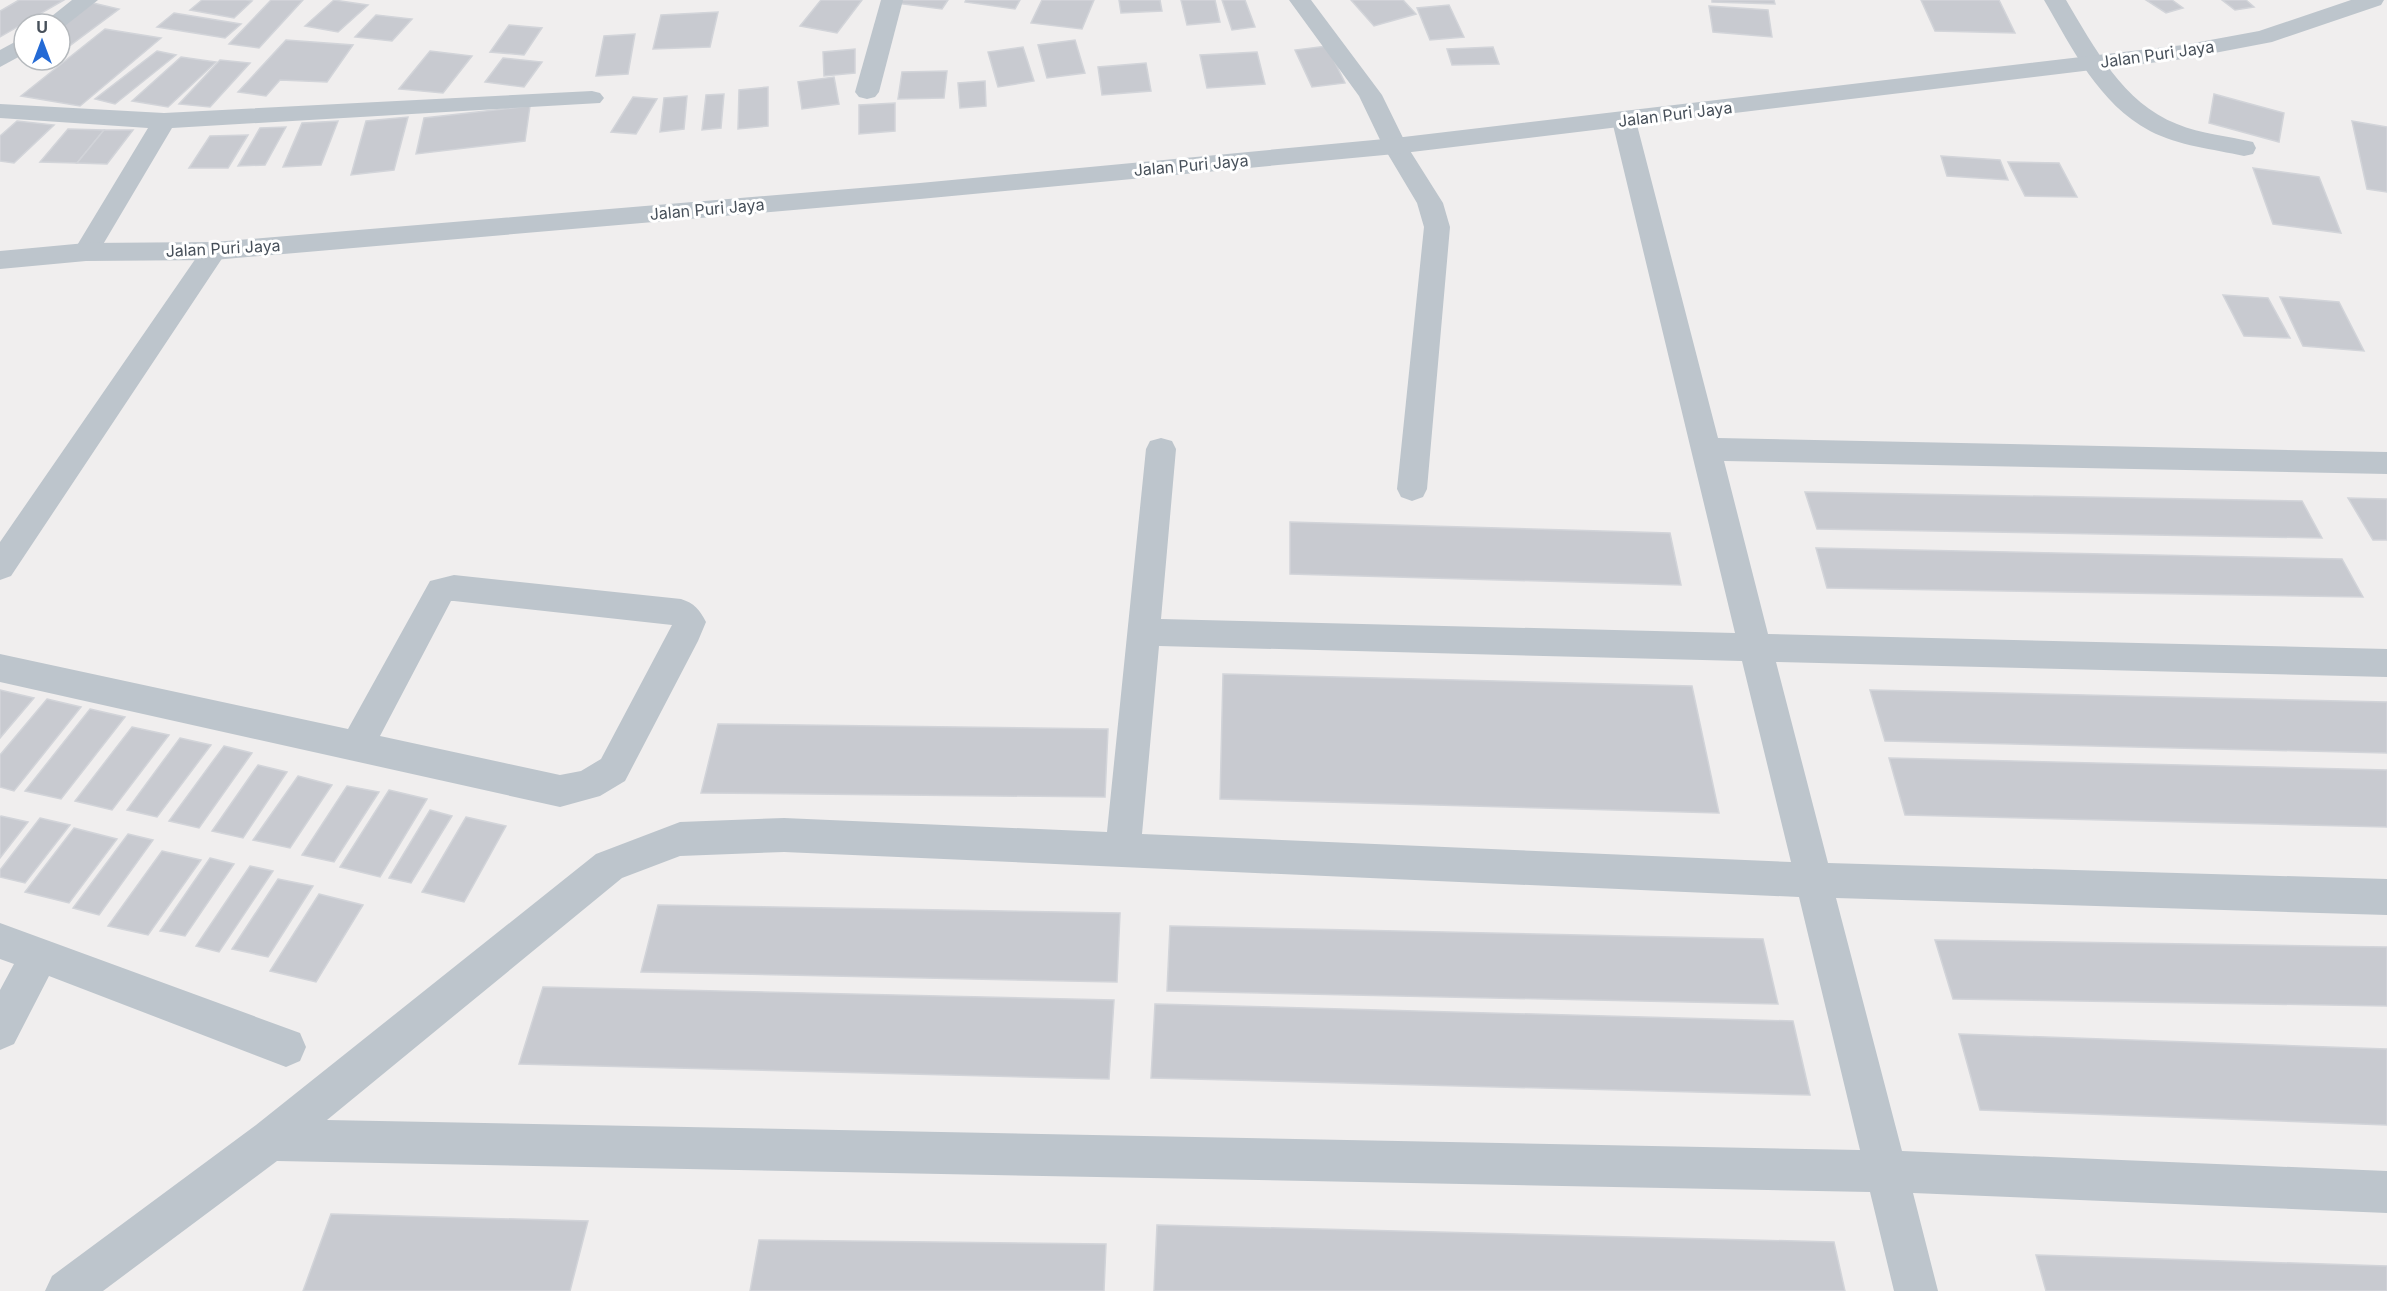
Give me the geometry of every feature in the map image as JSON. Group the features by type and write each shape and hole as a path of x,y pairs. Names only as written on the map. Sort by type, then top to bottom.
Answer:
{"street":[{"path":"70,12 87,0"},
{"path":"867,92 892,0"},
{"path":"1300,0 1370,95 1389,135 1430,203 1437,227 1412,489"},
{"path":"2055,0 2092,63 2135,110 2159,126 2193,137 2244,148"},
{"name":"Jalan Puri Jaya","path":"0,260 86,252 214,251 920,191 1389,135 1624,121 2183,52 2264,38 2373,0"},
{"path":"0,111 164,121 592,98"},
{"path":"86,252 164,121"},
{"path":"1624,121 1916,1291"},
{"path":"0,567 214,251"},
{"path":"1123,849 1161,449"},
{"path":"1706,449 2387,463"},
{"path":"0,668 560,791 588,785 612,770 690,622 681,612 454,588 441,590 357,746"},
{"path":"1144,632 2387,663"},
{"path":"67,1291 271,1140 609,866 680,838 784,835 1813,880 2387,897"},
{"path":"0,941 286,1047"},
{"path":"0,1030 40,954"},
{"path":"271,1140 1886,1171 2387,1192"}],"building":[{"path":"19,0 64,0 43,12 12,12 12,30 0,37 0,11"},
{"path":"202,0 252,1 234,18 190,10"},
{"path":"271,0 303,0 259,48 229,44"},
{"path":"334,0 368,5 338,32 305,26"},
{"path":"821,0 862,0 837,33 800,26"},
{"path":"897,0 948,0 942,9 895,3"},
{"path":"966,0 1020,0 1015,9 965,2"},
{"path":"1042,0 1094,0 1082,29 1031,23"},
{"path":"1119,0 1160,0 1162,11 1121,13"},
{"path":"1181,0 1215,0 1220,22 1187,25"},
{"path":"1222,0 1245,0 1255,27 1232,30"},
{"path":"1351,0 1403,0 1416,14 1374,26"},
{"path":"1712,0 1774,0 1775,4 1712,2"},
{"path":"1921,0 1999,0 2015,33 1935,31"},
{"path":"2146,0 2172,0 2183,8 2166,13"},
{"path":"2222,0 2246,0 2254,7 2235,10"},
{"path":"93,3 119,9 72,44 72,18"},
{"path":"1449,5 1464,37 1430,40 1417,8"},
{"path":"1709,6 1768,10 1772,37 1713,32"},
{"path":"718,12 710,47 653,49 661,15"},
{"path":"174,13 241,24 225,38 157,27"},
{"path":"376,15 412,19 392,41 355,37"},
{"path":"509,25 542,28 524,55 490,52"},
{"path":"105,29 161,38 80,106 21,96 51,72 72,72 72,55"},
{"path":"635,34 628,74 596,76 604,36"},
{"path":"286,40 353,45 327,82 280,80 266,96 238,92"},
{"path":"1075,40 1085,73 1047,78 1038,45"},
{"path":"1327,46 1345,83 1312,87 1295,50"},
{"path":"1023,47 1034,81 998,87 988,52"},
{"path":"1493,47 1499,64 1452,65 1447,49"},
{"path":"855,49 855,73 824,76 823,52"},
{"path":"157,51 176,55 115,104 95,99"},
{"path":"430,51 472,56 443,93 399,89"},
{"path":"1257,52 1265,84 1207,88 1200,55"},
{"path":"181,57 216,62 168,107 132,101"},
{"path":"503,58 542,62 524,87 485,82"},
{"path":"220,60 250,63 210,107 179,104"},
{"path":"1146,63 1151,91 1102,95 1098,67"},
{"path":"947,71 944,98 898,99 902,72"},
{"path":"834,77 839,104 802,109 798,82"},
{"path":"985,81 986,106 960,108 958,83"},
{"path":"768,87 768,126 738,129 739,90"},
{"path":"724,94 721,128 702,130 706,95"},
{"path":"2214,94 2284,113 2279,142 2209,123"},
{"path":"687,96 684,129 660,132 664,98"},
{"path":"633,97 657,99 636,134 611,132"},
{"path":"895,103 895,131 859,134 859,105"},
{"path":"530,106 525,141 416,154 424,118"},
{"path":"408,117 394,170 351,175 366,121"},
{"path":"17,121 54,125 14,163 0,161 0,136"},
{"path":"338,121 321,165 283,167 302,123"},
{"path":"2352,121 2387,127 2387,192 2367,189"},
{"path":"286,127 265,165 238,166 260,128"},
{"path":"68,129 104,130 77,163 40,162"},
{"path":"104,130 133,130 107,164 77,163"},
{"path":"248,135 228,168 189,168 210,136"},
{"path":"1941,156 2000,160 2008,180 1947,176"},
{"path":"2008,162 2059,163 2077,197 2025,196"},
{"path":"2253,168 2319,177 2341,233 2273,224"},
{"path":"2223,295 2268,298 2290,338 2244,336"},
{"path":"2280,297 2339,302 2364,351 2303,346"},
{"path":"1805,492 2302,501 2322,538 1817,529"},
{"path":"2348,498 2387,499 2387,540 2373,540"},
{"path":"1290,522 1670,533 1681,585 1290,574"},
{"path":"1816,548 2342,559 2363,597 1827,588"},
{"path":"1223,674 1692,686 1719,813 1220,799"},
{"path":"0,690 34,698 0,738"},
{"path":"1870,690 2387,702 2387,753 1885,741"},
{"path":"47,699 81,707 14,791 0,787 0,755"},
{"path":"90,709 125,717 61,799 25,791"},
{"path":"718,724 1108,729 1105,797 701,793"},
{"path":"132,727 169,735 112,810 75,801"},
{"path":"180,738 211,745 157,817 127,810"},
{"path":"224,746 252,753 199,828 169,821"},
{"path":"1889,758 2387,770 2387,827 1905,815"},
{"path":"258,765 287,772 243,838 212,831"},
{"path":"298,776 332,785 290,848 253,840"},
{"path":"347,786 379,792 334,862 302,855"},
{"path":"389,790 427,799 380,877 340,867"},
{"path":"430,810 452,816 411,883 389,878"},
{"path":"0,817 28,822 0,858"},
{"path":"466,817 506,826 464,902 422,892"},
{"path":"40,818 70,825 25,883 0,877 0,870"},
{"path":"74,828 117,839 69,903 25,892"},
{"path":"128,834 153,840 99,915 73,908"},
{"path":"162,851 201,860 148,935 108,926"},
{"path":"210,858 234,864 185,936 160,931"},
{"path":"250,866 273,871 219,952 196,946"},
{"path":"278,879 313,886 268,957 232,949"},
{"path":"319,894 363,905 316,982 270,971"},
{"path":"658,905 1120,913 1117,982 641,972"},
{"path":"1170,926 1763,939 1778,1004 1167,991"},
{"path":"1935,940 2387,947 2387,1006 1953,999"},
{"path":"543,987 1114,1000 1109,1079 519,1064"},
{"path":"1155,1004 1793,1021 1810,1095 1151,1078"},
{"path":"1959,1034 2387,1049 2387,1125 1980,1110"},
{"path":"331,1214 588,1221 570,1291 303,1291"},
{"path":"1157,1225 1834,1242 1845,1291 1154,1291"},
{"path":"759,1240 1106,1244 1104,1291 750,1291"},
{"path":"2036,1255 2387,1266 2387,1291 2046,1291"}]}
